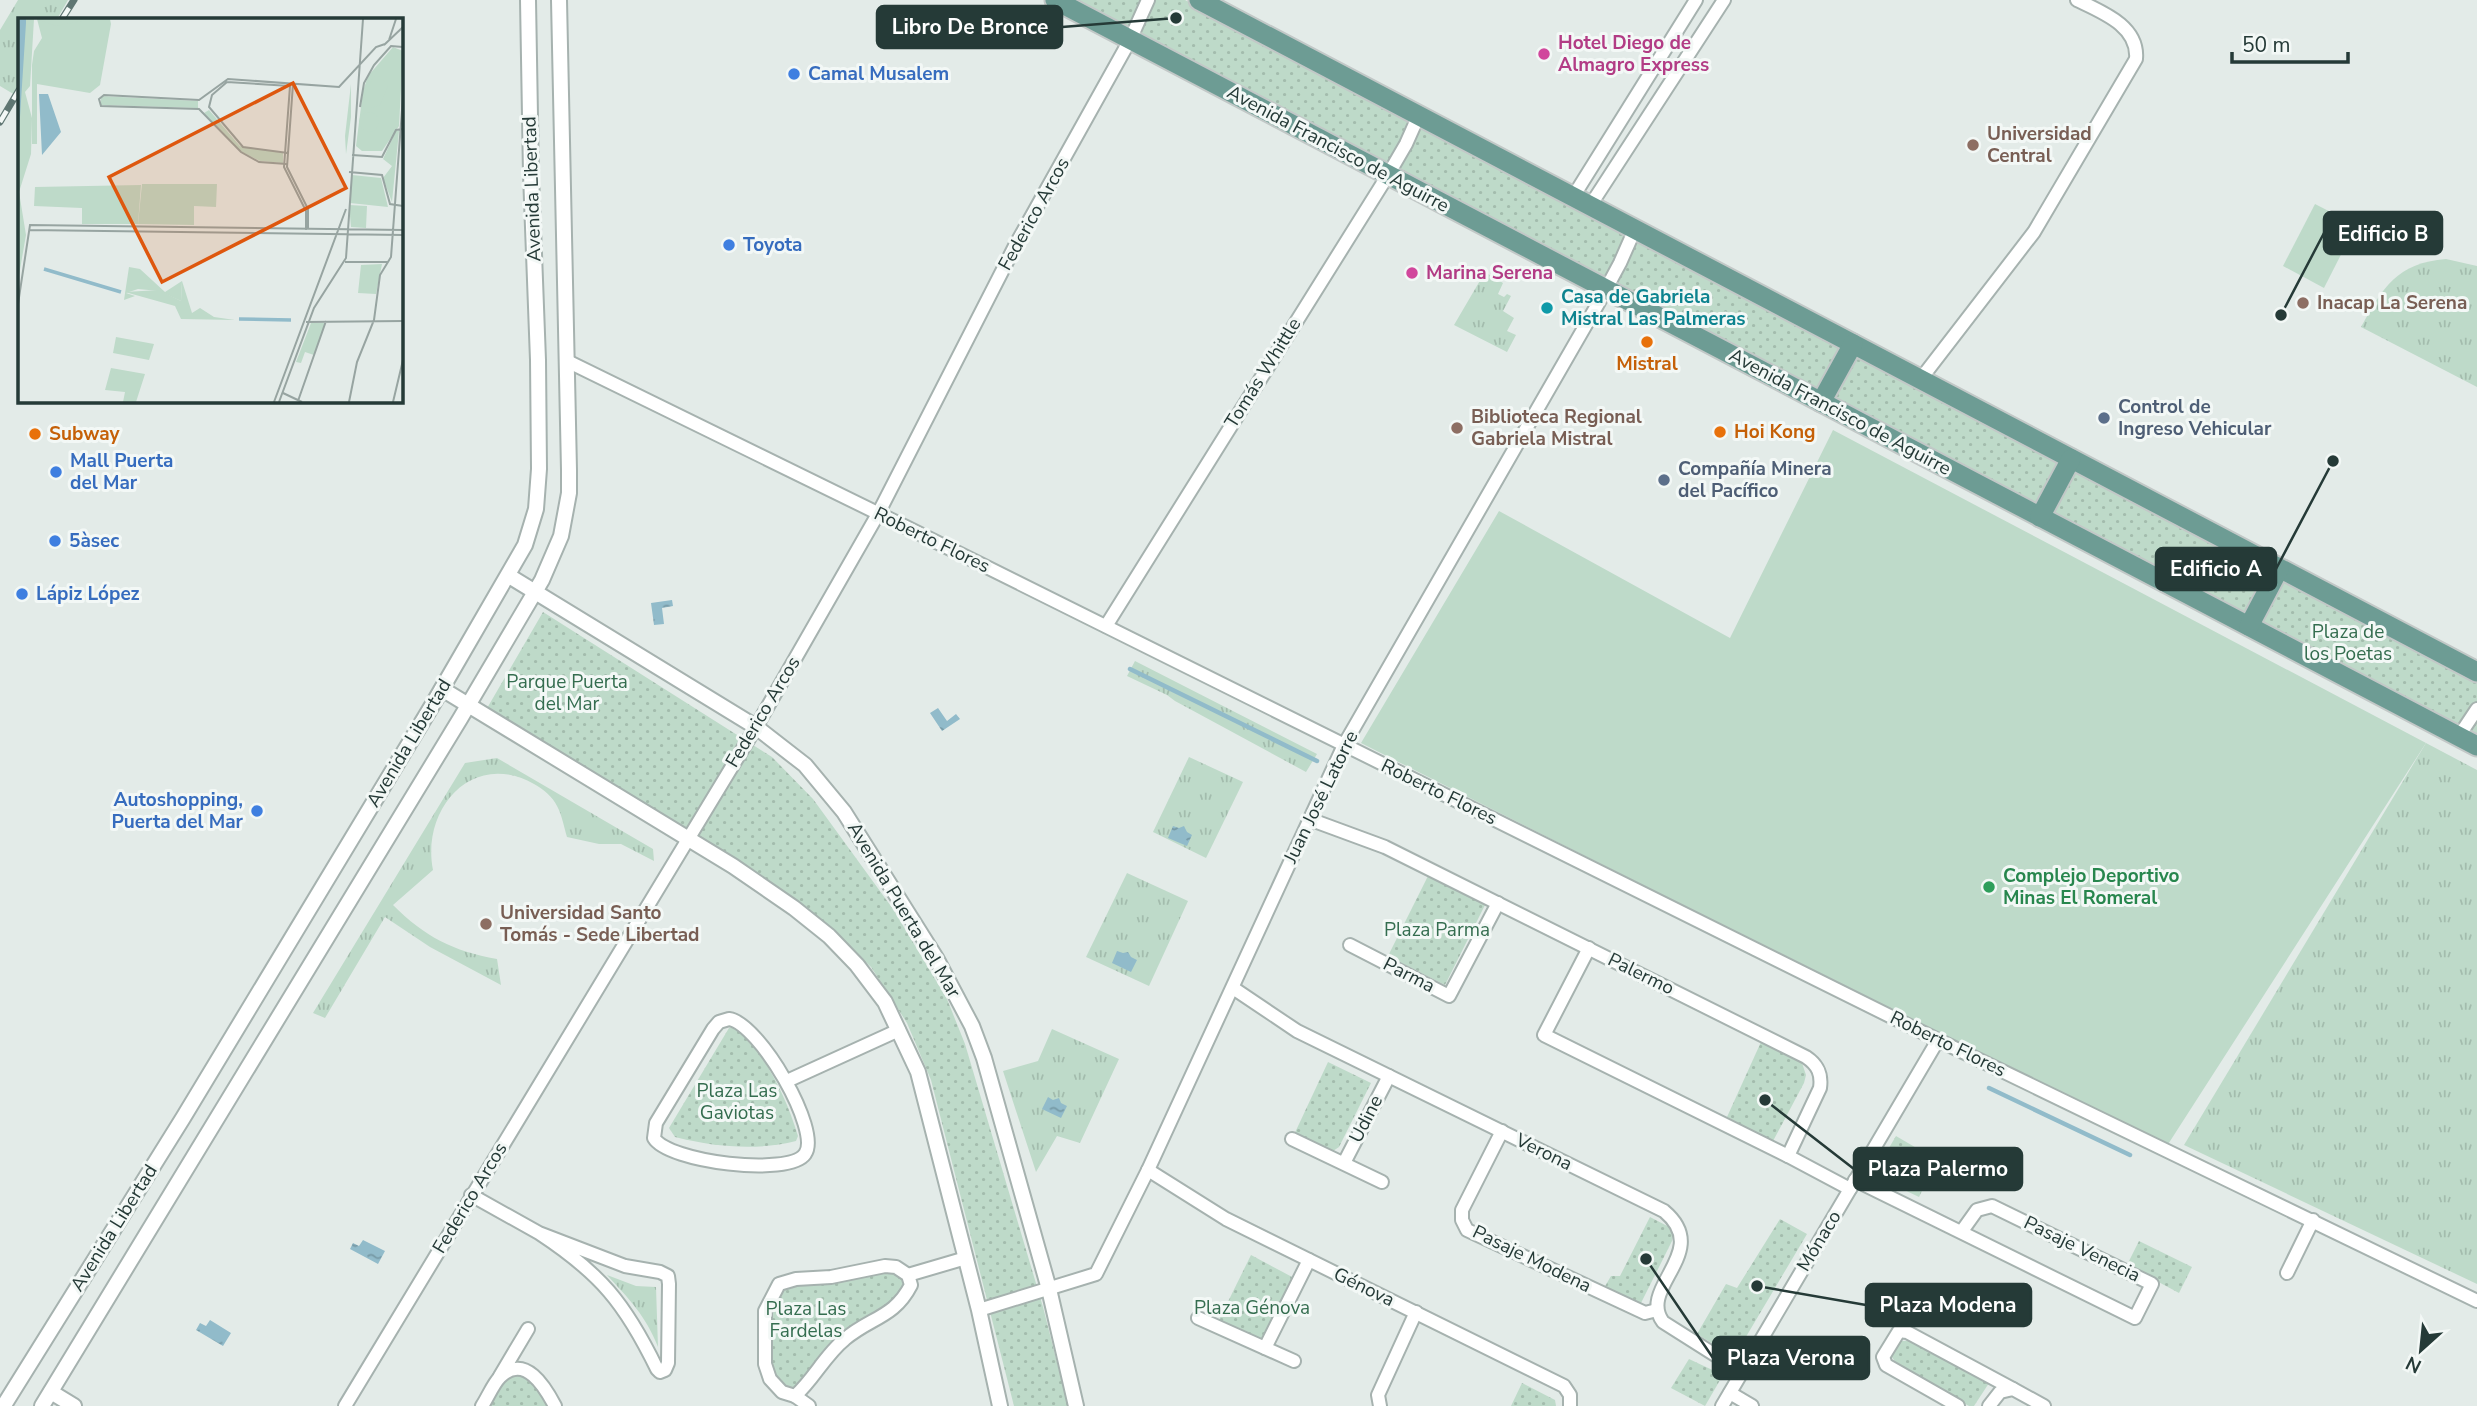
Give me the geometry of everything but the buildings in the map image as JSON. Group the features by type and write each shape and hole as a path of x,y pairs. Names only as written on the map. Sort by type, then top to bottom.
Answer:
{"main road":[{"name":"Avenida Francisco de Aguirre","path":"1055,0 2477,746"},
{"path":"1199,0 2477,673"},
{"path":"1821,402 1853,344"},
{"path":"2040,517 2071,459"},
{"path":"2249,626 2279,569"}],"street":[{"name":"Avenida Libertad","path":"6,1403 183,1118 442,689 509,576 531,528 538,489 538,360 528,0"},
{"name":"Avenida Libertad","path":"42,1406 468,705 554,555 566,515 569,470 559,0"},
{"name":"Federico Arcos","path":"345,1406 755,727 878,514 1015,246 1130,40 1148,0"},
{"path":"1582,202 1696,0"},
{"path":"1582,202 1724,0"},
{"path":"1920,380 2034,232 2136,60 2137,49 2133,38 2123,26 2077,0"},
{"name":"Tomás Whittle","path":"1106,626 1388,174 1418,117"},
{"name":"Juan José Latorre","path":"979,1310 1096,1274 1148,1170 1344,745 1606,289 1634,229"},
{"name":"Roberto Flores","path":"567,361 1938,1040 2477,1301"},
{"name":"Avenida Puerta del Mar","path":"509,576 755,727 789,751 832,795 959,998 984,1058 1049,1289 1076,1406"},
{"path":"442,689 687,838 794,908 829,936 857,965 885,1002 918,1072 979,1310 1000,1406"},
{"path":"2459,736 2477,709"},
{"name":"Palermo","path":"1309,818 1385,847 1812,1061 1820,1074 1820,1088 1788,1156"},
{"name":"Parma","path":"1350,945 1449,996 1498,903"},
{"path":"1589,948 1544,1035 1788,1156 1853,1184"},
{"name":"Verona","path":"1233,988 1297,1031 1664,1211 1680,1231 1682,1248 1659,1299 1657,1310"},
{"path":"724,1020 737,1020 761,1042 787,1081 809,1139 805,1154 797,1161 752,1165 705,1160 662,1147 654,1138 656,1123 715,1025 724,1020"},
{"path":"787,1081 899,1030"},
{"name":"Mónaco","path":"1722,1406 1938,1040"},
{"name":"Udine","path":"1344,1163 1389,1076"},
{"name":"Pasaje Modena","path":"1502,1131 1462,1210 1462,1220 1467,1230 1645,1313 1657,1310"},
{"name":"Udine","path":"1292,1139 1382,1182"},
{"name":"Génova","path":"1148,1170 1226,1219 1564,1386 1570,1395 1570,1406"},
{"name":"Pasaje Venecia","path":"1853,1184 1962,1231 2135,1318 2152,1284 1992,1206 1977,1210 1962,1231"},
{"path":"471,1195 539,1233 588,1268 630,1317 657,1369 660,1372 665,1370 668,1363 668,1276 625,1266 539,1233"},
{"path":"2287,1273 2313,1220"},
{"path":"908,1275 966,1258"},
{"path":"1265,1348 1309,1260"},
{"path":"795,1396 845,1339 903,1301 911,1285 908,1275 896,1267 885,1265 779,1284 765,1311 765,1364 770,1379 782,1392 795,1396 809,1406"},
{"path":"1657,1310 1663,1322 1742,1372"},
{"path":"1380,1406 1379,1392 1416,1312"},
{"path":"1198,1318 1294,1362"},
{"path":"482,1406 528,1329"},
{"path":"1958,1406 1886,1365 1883,1357 1899,1331 1907,1332 2044,1406"},
{"path":"500,1377 513,1370 527,1371 543,1384 555,1406"},
{"path":"1989,1406 2000,1392 2013,1389"},
{"path":"51,1392 74,1406"},
{"path":"1730,1393 1752,1406"}],"green space":[{"path":"18,0 68,0 58,18 18,18 18,89 15,95 0,86 0,30"},
{"name":"Plaza de los Poetas","path":"1070,0 1185,0 2477,680 2477,741"},
{"path":"2315,204 2356,225 2324,288 2283,266"},
{"path":"2446,259 2477,266 2477,387 2361,327 2385,289 2403,272 2429,261"},
{"path":"1485,272 1503,283 1498,294 1511,296 1503,311 1514,318 1507,331 1516,335 1507,352 1454,325"},
{"name":"Complejo Deportivo Minas El Romeral","path":"1833,430 2426,743 2165,1149 1361,743 1499,511 1730,638"},
{"name":"Parque Puerta del Mar","path":"543,612 772,757 813,799 893,909 947,999 965,1044 1043,1307 1068,1406 1014,1406 931,1080 907,1023 871,967 810,910 731,856 486,710"},
{"path":"1135,661 1317,754 1306,772 1167,695 1127,676"},
{"path":"2426,743 2477,770 2477,1284 2184,1145"},
{"path":"1189,757 1243,782 1206,858 1153,832"},
{"path":"497,758 653,849 654,861 621,844 599,844 567,837 555,803 534,784 511,775 490,774 472,780 456,791 443,807 435,826 431,847 433,870 393,905 440,941 467,952 497,959 501,985 430,947 385,917 325,1018 313,1013 465,763"},
{"path":"1127,873 1188,901 1149,986 1086,957"},
{"name":"Plaza Parma","path":"1428,876 1485,905 1445,985 1388,956"},
{"name":"Plaza Las Gaviotas","path":"736,1027 757,1051 774,1077 793,1121 798,1136 796,1141 751,1147 720,1145 675,1137 669,1128 729,1028"},
{"path":"1052,1029 1119,1059 1080,1143 1057,1136 1036,1172 1003,1071 1038,1061"},
{"path":"1761,1042 1802,1063 1806,1075 1773,1141 1727,1117"},
{"path":"1328,1062 1371,1083 1339,1147 1327,1155 1292,1139"},
{"path":"1896,1136 1937,1160 1919,1197 1873,1175"},
{"path":"1650,1217 1673,1229 1672,1241 1640,1305 1604,1288 1611,1276 1620,1276"},
{"path":"1780,1219 1807,1234 1734,1357 1697,1334 1726,1284 1737,1288"},
{"path":"2139,1241 2192,1267 2179,1293 2127,1265"},
{"name":"Plaza Génova","path":"1251,1255 1294,1278 1264,1344 1217,1324"},
{"name":"Plaza Las Fardelas","path":"895,1271 904,1277 907,1285 900,1299 794,1391 784,1388 773,1377 769,1364 769,1312 782,1287"},
{"path":"607,1275 636,1286 656,1287 658,1347 630,1300"},
{"path":"1899,1341 1911,1341 1989,1383 1974,1406 1969,1406 1898,1365 1891,1356"},
{"path":"1689,1359 1723,1375 1705,1406 1671,1388"},
{"path":"514,1374 527,1377 537,1384 550,1406 487,1406 503,1380"},
{"path":"1522,1383 1555,1400 1556,1406 1511,1406"}],"water":[{"path":"672,600 673,606 662,608 664,624 654,625 651,603"},
{"path":"938,708 947,721 956,714 960,719 942,731 930,713"},
{"path":"1173,826 1184,826 1192,835 1187,846 1168,838"},
{"path":"1117,951 1128,952 1137,960 1131,972 1112,963"},
{"path":"1048,1097 1053,1100 1059,1098 1061,1103 1067,1106 1061,1118 1042,1109"},
{"path":"363,1240 385,1251 378,1264 350,1249 353,1243 359,1246"},
{"path":"210,1320 231,1333 223,1346 196,1330 200,1323 206,1326"}],"waterway":[{"path":"1130,669 1317,761"},
{"path":"1989,1088 2130,1155"}],"railway":[{"path":"63,18 74,0"},
{"path":"0,122 18,92"}],"place":[{"name":"Libro De Bronce","path":"1176,18"},
{"name":"Hotel Diego de Almagro Express","path":"1544,54"},
{"name":"Camal Musalem","path":"794,74"},
{"name":"Universidad Central","path":"1973,145"},
{"name":"Toyota","path":"729,245"},
{"name":"Marina Serena","path":"1412,273"},
{"name":"Inacap La Serena","path":"2303,303"},
{"name":"Casa de Gabriela Mistral Las Palmeras","path":"1547,308"},
{"name":"Edificio B","path":"2281,315"},
{"name":"Mistral","path":"1647,342"},
{"name":"Control de Ingreso Vehicular","path":"2104,418"},
{"name":"Biblioteca Regional Gabriela Mistral","path":"1457,428"},
{"name":"Hoi Kong","path":"1720,432"},
{"name":"Subway","path":"35,434"},
{"name":"Edificio A","path":"2333,461"},
{"name":"Mall Puerta del Mar","path":"56,472"},
{"name":"Compañía Minera del Pacífico","path":"1664,480"},
{"name":"5àsec","path":"55,541"},
{"name":"Lápiz López","path":"22,594"},
{"name":"Autoshopping, Puerta del Mar","path":"257,811"},
{"name":"Complejo Deportivo Minas El Romeral","path":"1989,887"},
{"name":"Universidad Santo Tomás - Sede Libertad","path":"486,924"},
{"name":"Plaza Palermo","path":"1765,1100"},
{"name":"Plaza Verona","path":"1646,1259"},
{"name":"Plaza Modena","path":"1757,1286"}]}
